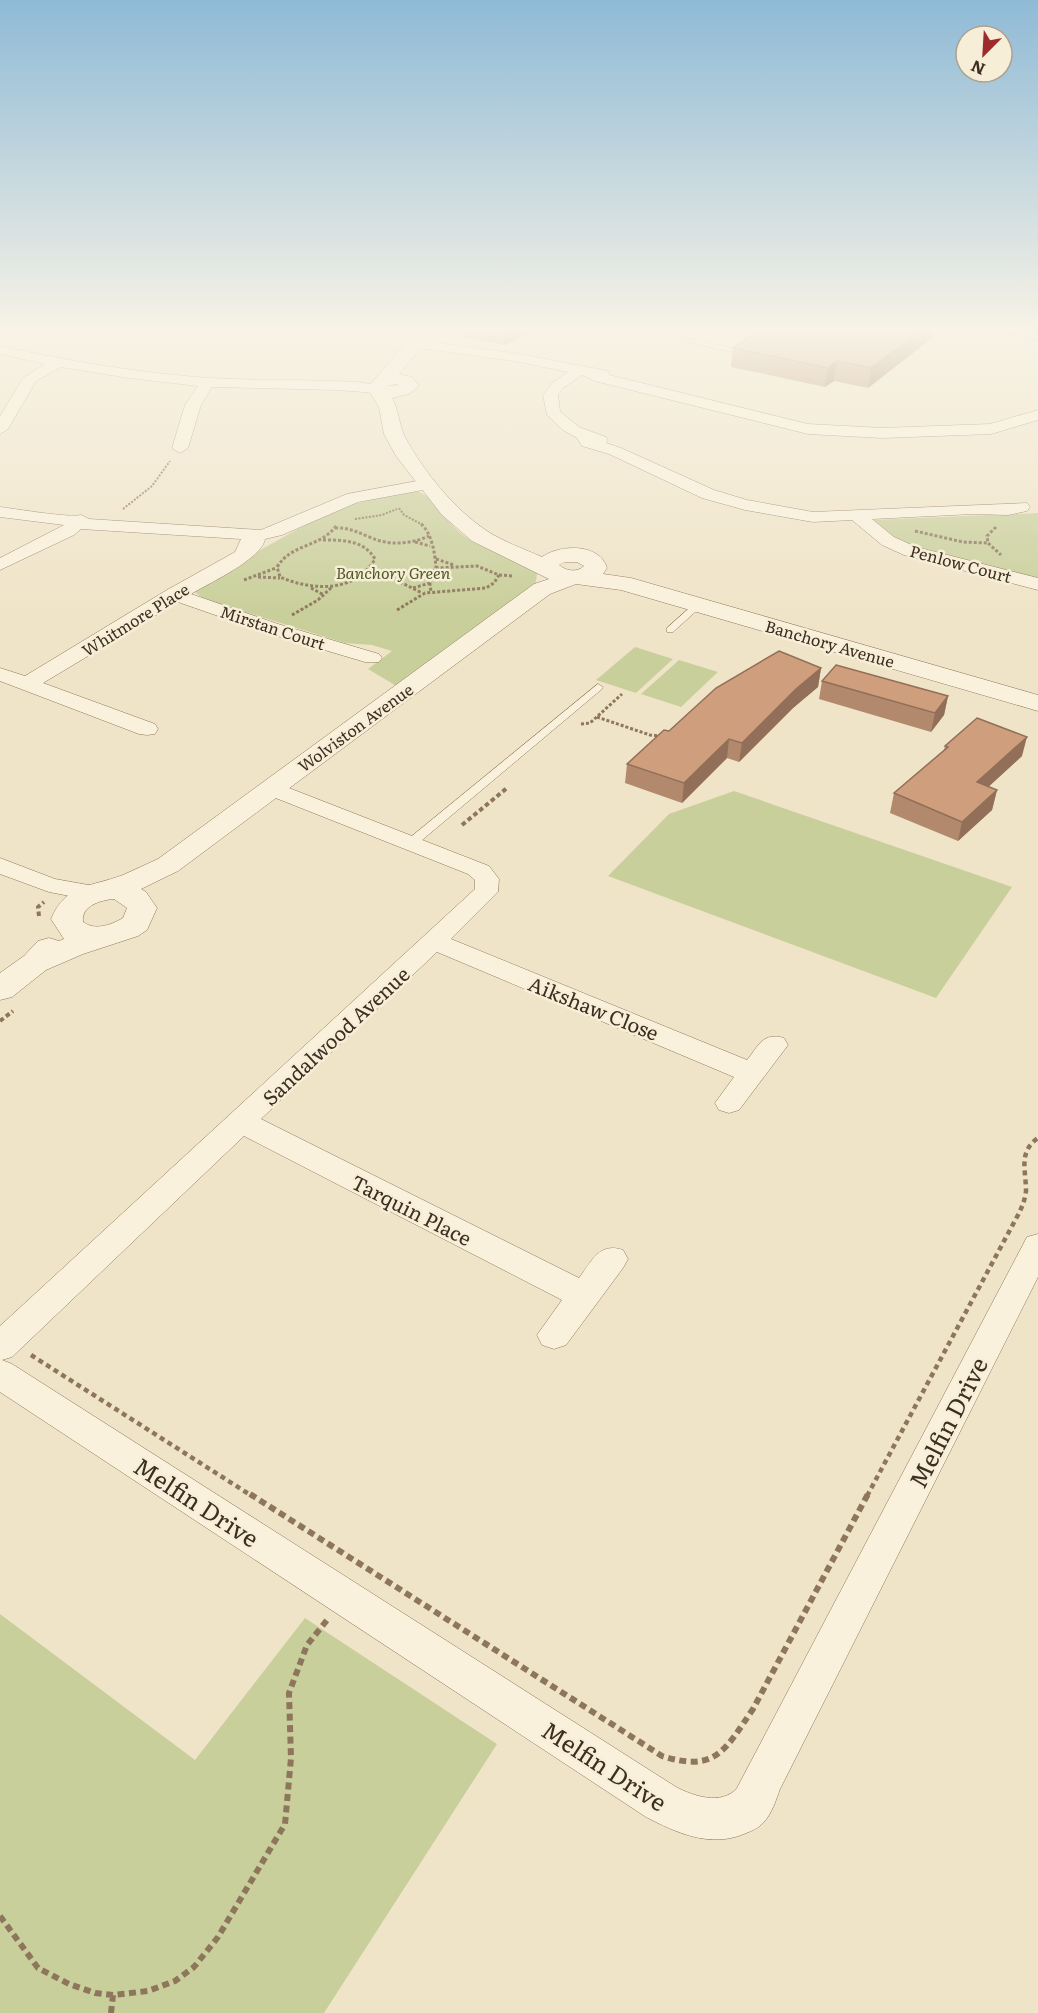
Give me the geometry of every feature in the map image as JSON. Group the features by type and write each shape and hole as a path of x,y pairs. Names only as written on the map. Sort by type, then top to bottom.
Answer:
{"street":[{"path":"180,448 188,424"},
{"path":"393,424 394,434 406,456 463,524 480,536 551,571"},
{"path":"563,424 584,437 588,443 615,452 708,494 773,510 813,517 834,516 861,519 973,509 1008,510 1029,506"},
{"path":"788,424 808,429 904,433 992,429 1008,424"},
{"path":"0,565 73,526 134,525 208,533 250,542 281,535 296,523 353,498 428,484"},
{"path":"0,512 58,518 73,526"},
{"name":"Penlow Court","path":"861,519 888,541 910,551 1038,584"},
{"name":"Whitmore Place","path":"27,684 113,635 250,542"},
{"name":"Banchory Avenue","path":"551,571 582,556 594,561 584,573 1038,703"},
{"name":"Wolviston Avenue","path":"100,892 168,865 551,571 584,573"},
{"name":"Mirstan Court","path":"174,594 271,628 371,659"},
{"path":"0,674 147,729"},
{"name":"Sandalwood Avenue","path":"2,1354 241,1122 486,892 488,879 477,869 271,788"},
{"path":"0,865 41,884 72,891 115,891 133,896 142,908 136,923 116,934 35,963 0,989"},
{"name":"Wolviston Avenue","path":"142,908 150,887 168,865"},
{"path":"41,884 59,900 66,922 80,935 103,937"},
{"path":"35,963 66,922 67,912 78,900 100,892"},
{"name":"Aikshaw Close","path":"435,942 752,1073"},
{"path":"729,1103 774,1045"},
{"name":"Tarquin Place","path":"241,1122 583,1295"},
{"name":"Melfin Drive","path":"2,1354 346,1597 669,1807 713,1819 734,1816 747,1809 755,1798 762,1780 1038,1246"},
{"path":"554,1335 612,1259"}],"lane":[{"path":"670,630 698,604"},
{"path":"411,843 598,687"}],"path":[{"path":"115,515 152,486 180,448"},
{"path":"399,508 404,517 425,527 436,568"},
{"path":"357,530 355,524 361,517"},
{"path":"861,519 893,522 905,528 963,542 988,543 1003,556"},
{"path":"988,543 987,536 992,529 1002,524"},
{"path":"334,528 357,530 377,540 413,542 431,546"},
{"path":"328,536 336,540"},
{"path":"413,542 429,536"},
{"path":"284,579 277,571 277,567 287,553 323,540 360,545 372,551 375,559 373,566 359,578"},
{"path":"435,558 459,566"},
{"path":"373,566 384,574 423,593"},
{"path":"397,610 423,593 483,588 496,581 499,575 494,570 483,567 436,568 429,576 431,592"},
{"path":"310,587 333,586 359,578 384,574"},
{"path":"254,577 284,579 310,587 324,595"},
{"path":"412,588 430,583"},
{"path":"271,628 324,595 333,586"},
{"path":"580,724 590,723 622,694"},
{"path":"596,717 658,736 666,735"},
{"path":"657,743 658,736"},
{"path":"455,827 467,823 509,786"},
{"path":"2,1354 662,1756 692,1765 711,1760 728,1744 753,1709 1004,1241 1024,1200 1027,1186 1022,1172 1027,1149 1030,1142 1038,1138"},
{"path":"0,1916 38,1968 69,1984 95,1993 113,1995 148,1991 175,1981 194,1967 218,1937 243,1898 285,1824 291,1758 289,1693 307,1645 346,1597"},
{"path":"111,2013 113,1995"}],"green space":[{"name":"Banchory Green","path":"411,490 426,495 455,528 473,542 538,568 535,587 398,687 368,669 392,651 372,645 345,643 223,605 201,597 195,592 201,583 323,515 345,506"},
{"path":"1038,513 1038,581 912,548 892,538 872,520"},
{"path":"635,647 673,659 636,693 596,680"},
{"path":"679,660 718,672 681,707 641,694"},
{"path":"734,791 1012,887 936,998 608,876 669,814"},
{"path":"0,1614 195,1760 305,1618 497,1744 324,2013 0,2013"}],"building":[{"path":"779,651 821,668 796,689 742,743 729,739 684,783 627,764 664,730 669,731 716,688"},
{"path":"836,665 948,696 935,713 822,681"},
{"path":"977,718 1027,737 977,782 997,790 962,822 894,793 948,747 945,746"}]}
